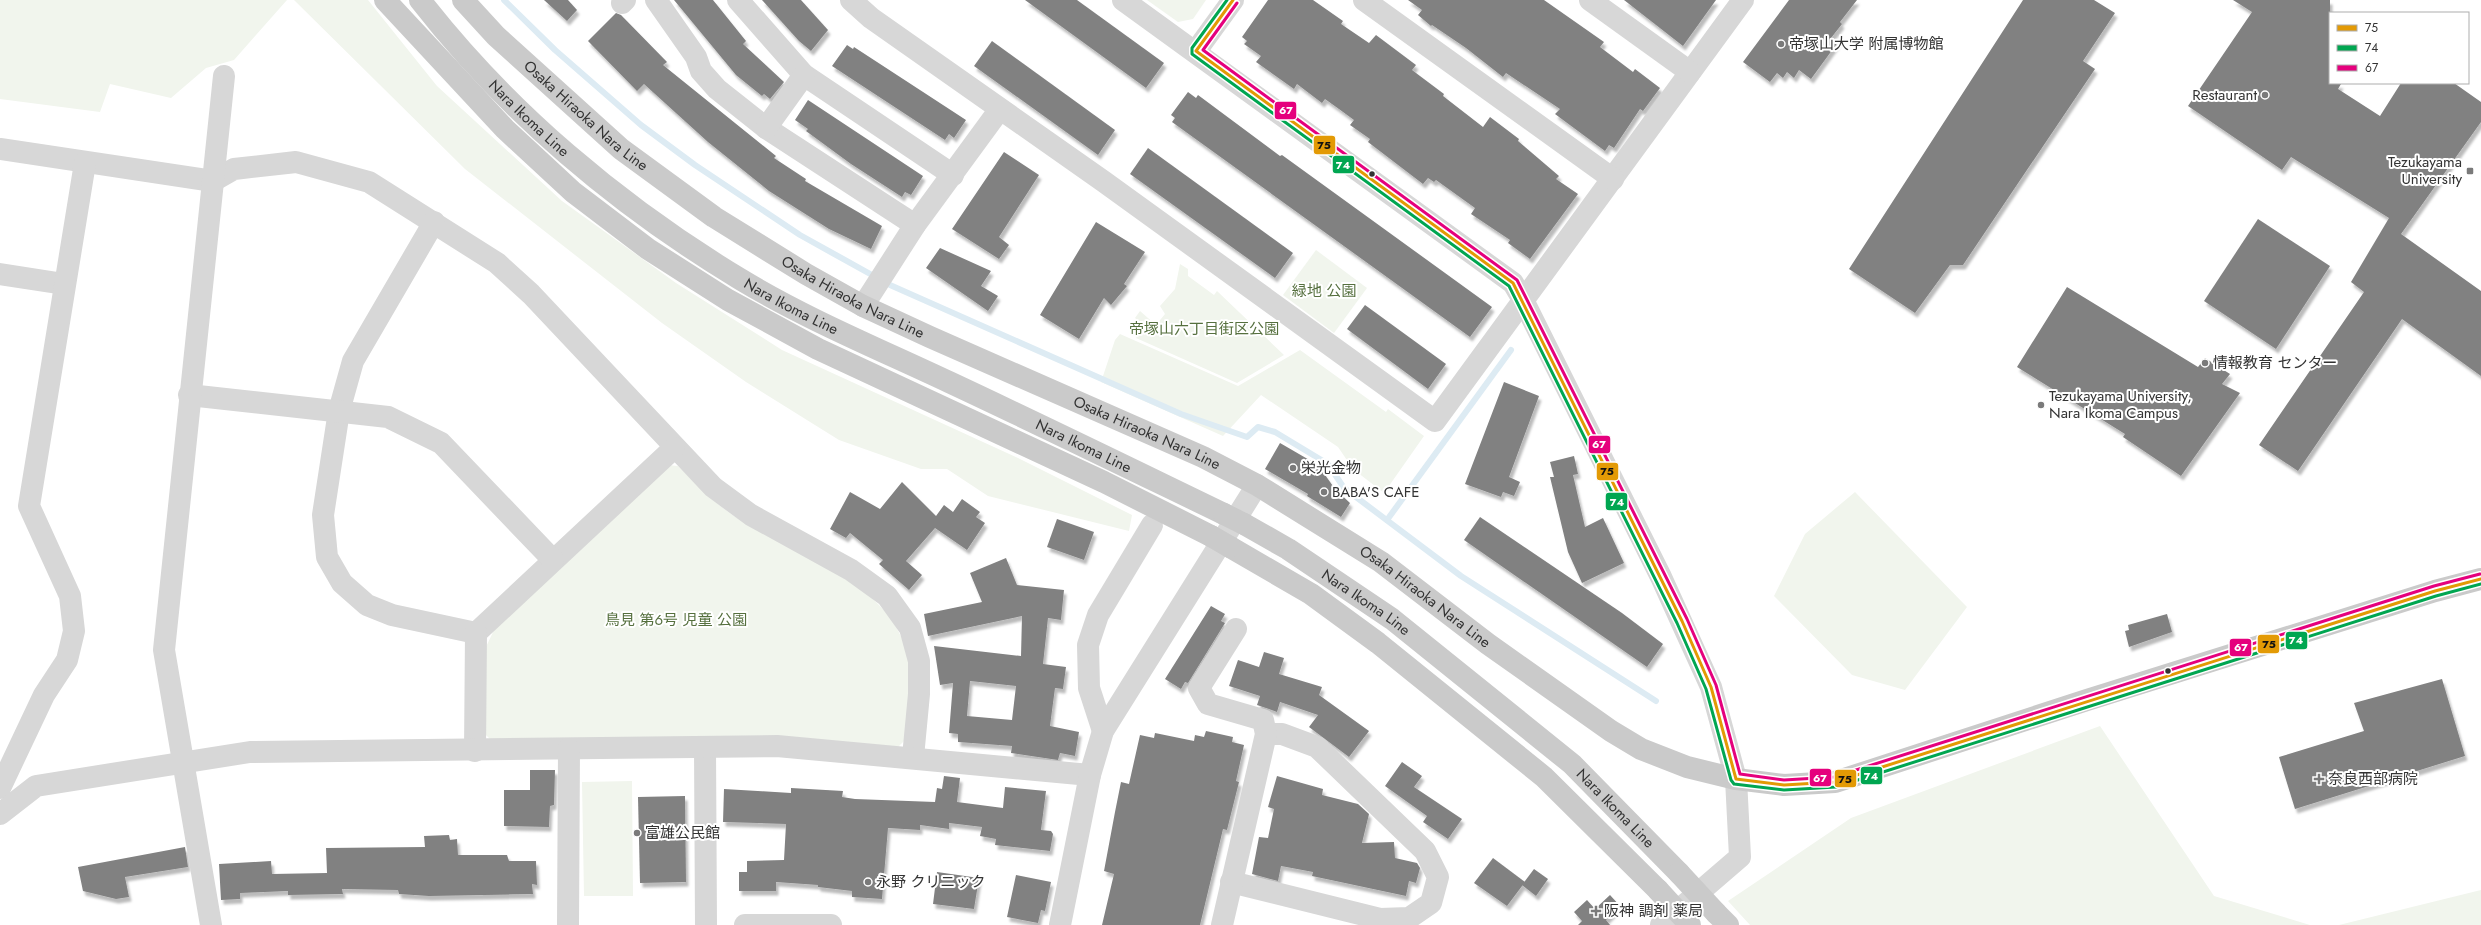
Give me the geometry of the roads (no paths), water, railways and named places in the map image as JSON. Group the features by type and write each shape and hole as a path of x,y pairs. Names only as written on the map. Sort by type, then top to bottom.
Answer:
{"main road":[{"name":"Nara Ikoma Line","path":"385,0 505,129 573,192 648,249 728,300 818,349 1104,482 1211,536 1311,594 1378,644 1544,777 1653,895 1690,925"},
{"name":"Nara Ikoma Line","path":"420,0 514,105 580,167 654,222 740,279 823,323 1244,524 1288,549 1411,634 1572,764 1680,873 1724,921"},
{"name":"Osaka Hiraoka Nara Line","path":"463,0 496,36 621,149 714,217 806,274 863,306 1204,457 1257,485 1381,562 1488,644 1611,731 1641,749 1688,767 1736,779 1784,785 1835,782 2095,697 2435,591 2481,579"},
{"path":"1653,895 1669,925"}],"street":[{"path":"656,0 696,57 701,71 717,89 766,128 916,225"},
{"path":"738,0 804,75 953,175"},
{"path":"851,0 871,18 1103,181 1435,421 1743,0"},
{"path":"1123,0 1513,283 1523,300 1682,620 1711,687 1736,779 1740,857 1661,925"},
{"path":"1196,52 1234,0"},
{"path":"1364,0 1613,179"},
{"path":"1590,0 1690,72"},
{"path":"766,128 804,75"},
{"path":"211,925 181,762 164,650 189,395 224,76"},
{"path":"863,306 916,225 1000,109"},
{"path":"0,149 85,163 213,181 234,169 296,162 369,182 498,263 531,294 674,448 713,487 752,515 851,570 887,596 910,628 919,661 919,694 913,757"},
{"path":"0,788 44,696 66,660 74,631 70,596 29,506 64,284 85,163"},
{"path":"434,222 353,360 340,411 323,515 327,557 342,584 367,605 392,615 476,633"},
{"path":"0,274 64,284"},
{"path":"189,395 388,417 441,443 553,560"},
{"path":"475,751 476,633 674,448"},
{"path":"1060,925 1090,775 1103,731 1257,485"},
{"path":"1103,731 1088,688 1088,645 1098,615 1152,525"},
{"path":"1222,925 1266,734 1262,720 1208,704 1199,688 1236,629"},
{"path":"1231,882 1380,919 1409,918 1431,903 1438,877 1425,851 1317,748 1282,734 1266,734"},
{"path":"0,814 36,786 250,752 475,751 777,746 913,757 1090,775"},
{"path":"705,748 706,925"},
{"path":"568,925 569,749"},
{"path":"745,925 831,925"}],"waterway":[{"path":"504,0 555,50 641,125 695,165 800,235 890,285 1181,414 1247,437 1258,427 1275,432 1328,464 1344,488 1461,576 1656,701"},
{"path":"1387,520 1511,350"}],"place":[{"name":"帝塚山大学 附属博物館","path":"1781,44"},
{"name":"Restaurant","path":"2265,95"},
{"name":"Tezukayama University","path":"2470,171"},
{"name":"情報教育 センター","path":"2205,363"},
{"name":"Tezukayama University, Nara Ikoma Campus","path":"2041,405"},
{"name":"栄光金物","path":"1293,468"},
{"name":"BABA'S CAFE","path":"1324,492"},
{"name":"奈良西部病院","path":"2319,779"},
{"name":"富雄公民館","path":"637,833"},
{"name":"永野 クリニック","path":"868,882"},
{"name":"阪神 調剤 薬局","path":"1596,911"}],"park label":[{"name":"緑地 公園","path":"1324,291"},
{"name":"帝塚山六丁目街区公園","path":"1204,329"},
{"name":"鳥見 第6号 児童 公園","path":"676,620"}]}
